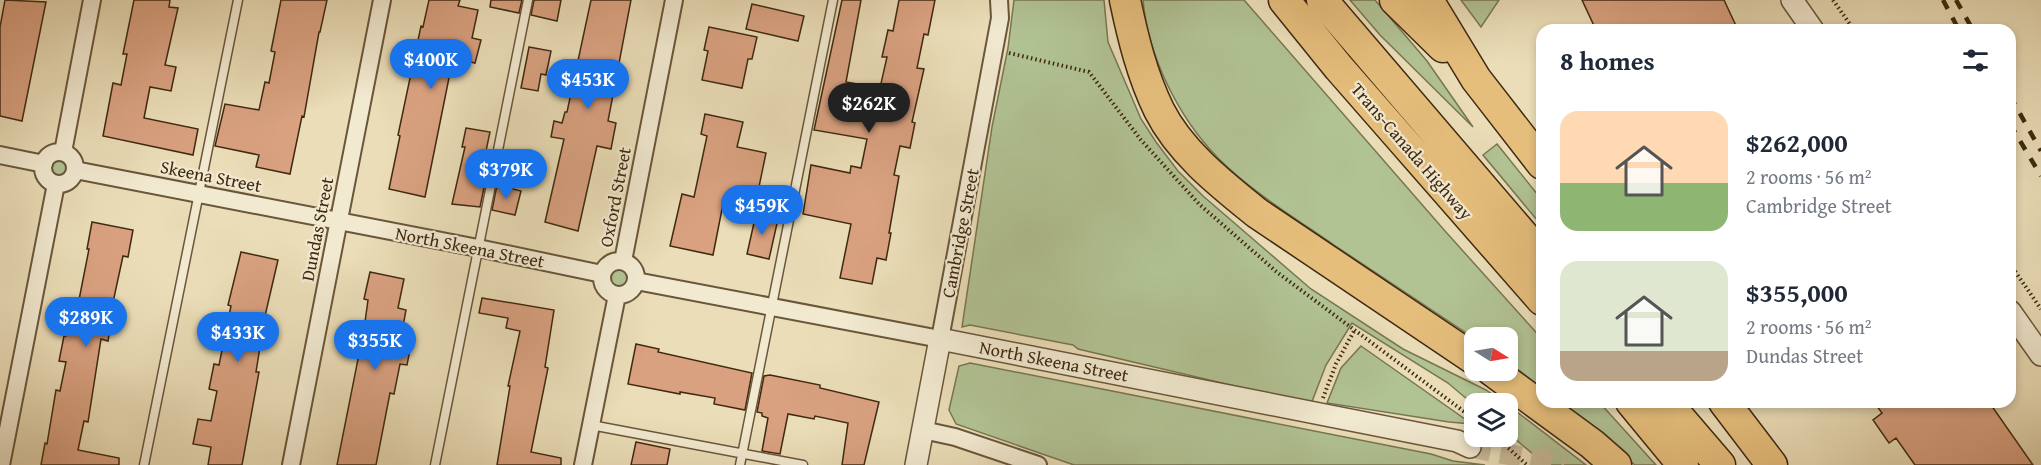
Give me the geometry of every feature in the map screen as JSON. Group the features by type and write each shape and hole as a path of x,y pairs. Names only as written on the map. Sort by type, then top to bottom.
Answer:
{"highway":[{"path":"1125,0 1133,39 1160,112 1208,171 1257,213 1464,352"},
{"path":"1264,0 1339,68"},
{"name":"Trans-Canada Highway","path":"1284,0 1339,68 1536,293"},
{"name":"Trans-Canada Highway","path":"1322,0 1536,250"},
{"path":"1395,0 1476,79"},
{"path":"1428,0 1476,79 1536,156"},
{"path":"1506,381 1536,403"},
{"path":"1543,408 1592,444 1616,465"},
{"path":"1636,408 1683,465"},
{"path":"1671,408 1720,465"},
{"path":"1729,408 1772,465"}],"street":[{"path":"63,152 92,0"},
{"name":"Dundas Street","path":"291,465 382,0"},
{"name":"Oxford Street","path":"622,261 674,0"},
{"name":"Cambridge Street","path":"916,465 1000,18 999,0"},
{"path":"1792,0 1809,24"},
{"path":"63,152 74,161 75,170 71,179 57,184 47,178 43,169 44,164 53,153 63,152"},
{"path":"0,155 44,164"},
{"name":"Skeena Street","path":"75,170 339,221"},
{"path":"0,465 57,184"},
{"name":"North Skeena Street","path":"339,221 602,274"},
{"path":"622,261 633,267 636,281 629,292 617,295 605,287 602,274 609,264 622,261"},
{"name":"North Skeena Street","path":"636,281 940,339 1464,444"},
{"path":"583,465 617,295"},
{"path":"2016,319 2041,355"},
{"path":"922,430 955,436 1038,465"}],"lane":[{"path":"144,465 238,0"},
{"path":"435,465 528,0"},
{"path":"740,465 832,0"},
{"path":"591,425 803,465"}],"path":[{"path":"1833,0 1850,24"},
{"path":"2016,273 2041,309"},
{"path":"1321,404 1336,364 1354,331 1464,412"},
{"path":"1507,447 1527,465"}],"green space":[{"path":"1014,0 1104,0 1108,42 1141,119 1178,171 1203,196 1311,289 1403,349 1490,393 1464,393 1464,397 1448,383 1352,323 1326,365 1311,404 1078,349 1073,345 970,325 962,327 992,127 1008,48"},
{"path":"1143,0 1244,0 1536,332 1536,383 1518,370 1518,327 1464,327 1464,331 1274,204 1231,170 1203,142 1178,105 1167,85 1151,43"},
{"path":"1350,0 1375,0 1427,61 1473,127 1380,35"},
{"path":"1461,0 1499,0 1481,27"},
{"path":"1497,144 1536,193 1536,219 1483,155"},
{"path":"60,157 68,160 71,168 68,176 60,179 52,176 49,168 52,160"},
{"path":"619,266 628,269 631,278 628,287 619,290 610,287 607,278 610,269"},
{"path":"1361,346 1464,418 1464,423 1327,403 1341,368"},
{"path":"970,363 1431,454 1453,461 1485,465 1074,465 956,424 949,410 959,366"},
{"path":"1567,408 1604,408 1656,465 1635,465"},
{"path":"1518,413 1586,465 1546,465 1518,441"}],"building":[{"path":"5,0 46,2 22,121 0,116 0,27"},
{"path":"134,0 170,0 169,7 178,8 165,65 176,67 171,91 150,87 144,118 198,129 193,155 103,136 113,83 121,85 127,54 123,54"},
{"path":"281,0 327,0 304,117 302,116 290,174 256,167 259,155 215,146 225,104 259,110 265,82 269,83 275,52 271,51"},
{"path":"429,0 460,0 458,6 478,10 472,38 481,40 475,63 453,58 425,197 389,189 421,26 423,27"},
{"path":"491,0 522,0 519,13 490,7"},
{"path":"534,0 561,0 557,21 531,15"},
{"path":"591,0 631,0 608,121 616,123 611,149 597,146 578,231 545,222 564,139 551,137 554,121 562,123 565,112 567,112"},
{"path":"842,0 861,0 846,82 880,88 887,57 882,57 888,30 893,31 899,0 935,0 928,35 924,34 917,68 924,69 912,122 915,123 910,148 900,146 894,175 899,176 886,260 877,258 872,284 840,278 851,224 803,214 811,165 850,173 851,166 861,168 867,139 814,130"},
{"path":"1582,0 1724,0 1735,24 1593,24"},
{"path":"752,4 804,16 798,41 746,29"},
{"path":"709,27 757,37 752,59 748,59 742,88 702,80 708,51 704,50"},
{"path":"529,47 551,51 546,75 541,74 538,91 521,88"},
{"path":"705,114 743,122 737,147 766,153 755,206 724,199 713,255 670,246 682,194 694,197 707,136 701,134"},
{"path":"466,128 490,132 478,181 485,183 480,207 452,204 465,147 462,147"},
{"path":"497,185 521,191 515,215 492,210"},
{"path":"756,214 778,219 769,259 747,254"},
{"path":"92,222 133,230 128,257 123,256 110,316 112,317 108,341 101,339 88,422 84,421 78,450 119,458 119,465 41,465 56,390 60,391 66,362 59,361 64,336 66,336 72,309 77,310"},
{"path":"241,252 278,260 265,316 256,372 259,372 242,465 208,465 211,447 193,444 198,419 211,421 217,391 209,389 214,364 219,365 231,306 228,305"},
{"path":"370,272 404,279 398,308 406,310 401,337 412,339 407,365 400,364 394,394 390,393 376,465 337,465 364,329 368,300 364,299"},
{"path":"482,298 554,310 545,367 548,368 531,452 561,458 561,465 497,465 510,386 508,386 520,331 506,328 508,318 479,313"},
{"path":"636,344 659,349 658,352 752,373 745,410 714,404 715,398 628,384"},
{"path":"770,375 820,385 820,388 879,402 864,465 842,465 848,423 815,416 814,419 788,414 780,454 762,451 768,418 757,412 764,376"},
{"path":"1878,408 1993,408 2033,465 1915,465 1896,438 1889,443 1873,420 1882,413"},
{"path":"636,442 670,449 667,465 631,465"}],"tunnel":[{"path":"1470,447 1564,465"}],"railway":[{"path":"1943,0 1956,24"},
{"path":"1956,0 1970,24"},
{"path":"2016,107 2041,151"},
{"path":"2016,134 2041,176"}]}
